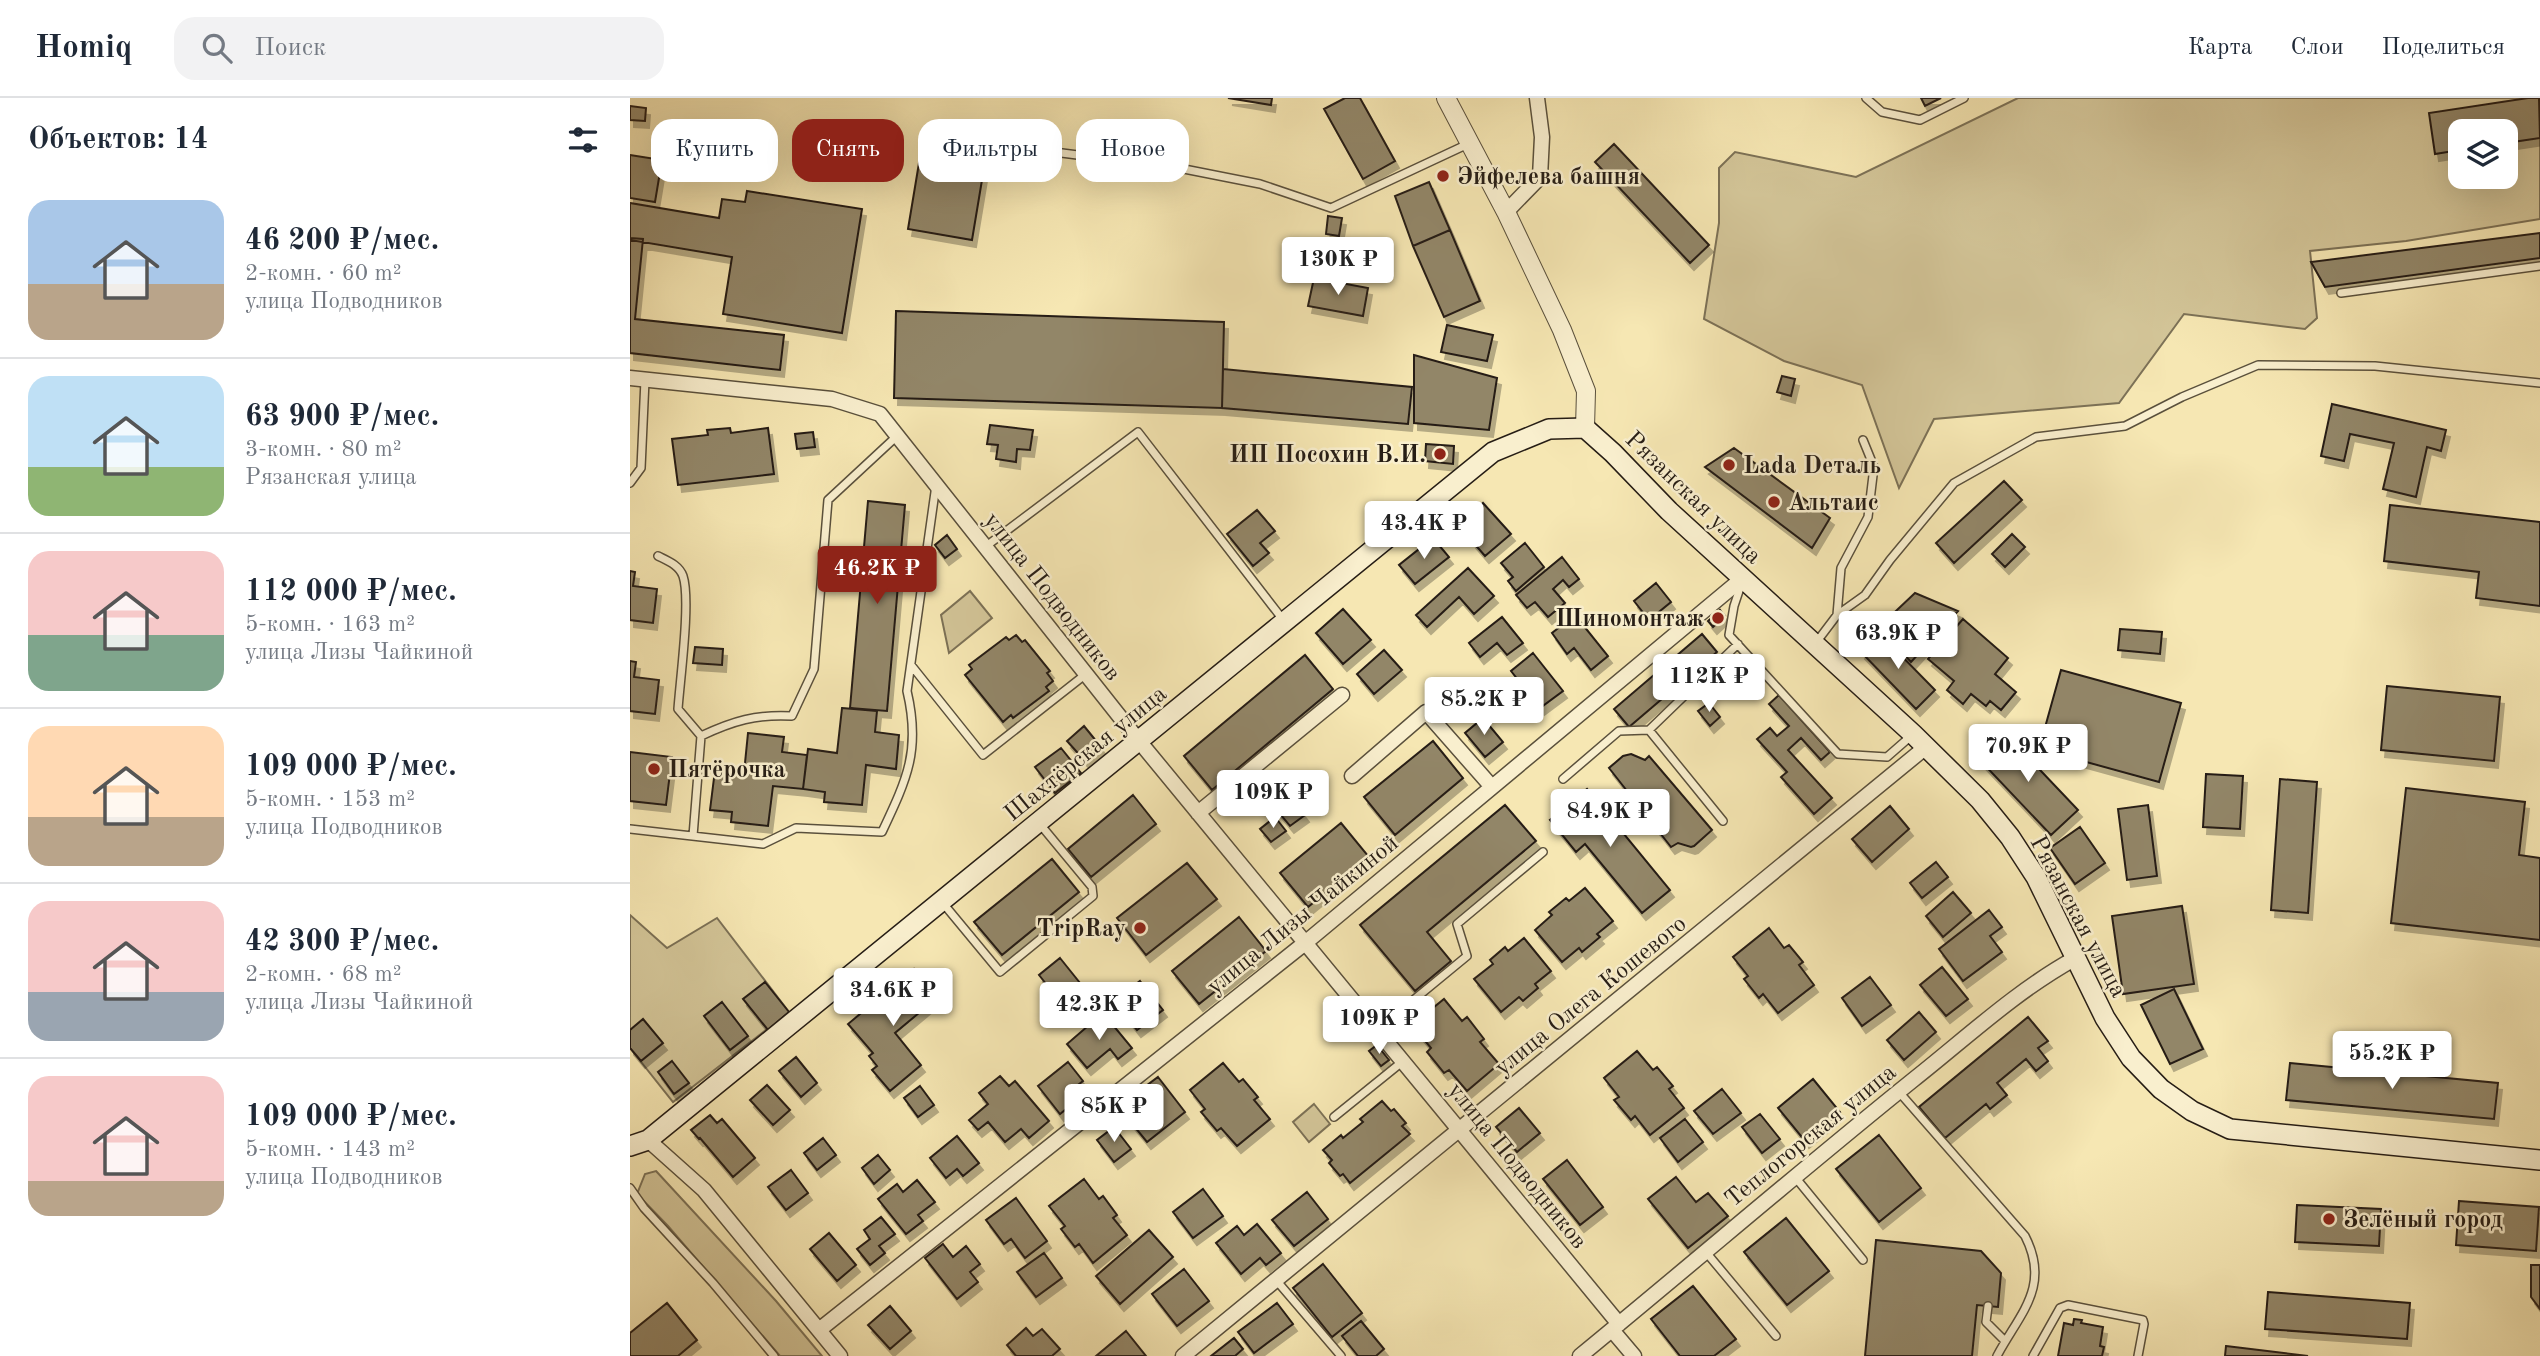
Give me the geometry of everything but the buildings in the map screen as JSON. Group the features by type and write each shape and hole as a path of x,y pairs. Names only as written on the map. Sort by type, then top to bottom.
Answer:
{"main road":[{"name":"Рязанская улица","path":"1585,428 1669,511 1920,741 1980,800 2010,837 2036,877 2105,1018 2132,1058 2161,1089 2192,1111 2230,1129 2540,1160"},
{"name":"Шахтёрская улица","path":"639,1143 942,901 1493,452 1549,429 1585,428"}],"street":[{"path":"1446,98 1506,212 1562,330 1586,391 1585,428"},
{"path":"1506,212 1540,177 1542,137 1537,98"},
{"path":"630,378 645,380"},
{"name":"улица Подводников","path":"645,380 832,399 880,414 1139,741 1461,1131 1615,1327 1634,1356"},
{"name":"улица Лизы Чайкиной","path":"819,1330 1305,943 1743,578"},
{"path":"1198,813 1342,695"},
{"path":"1352,776 1426,712 1492,787"},
{"name":"улица Олега Кошевого","path":"1183,1356 1461,1131 1920,741"},
{"name":"Теплогорская улица","path":"1580,1356 1705,1250 2043,976 2074,959"},
{"path":"639,1143 704,1190 840,1356"}],"lane":[{"path":"1866,98 1882,112 1920,120 1965,98"},
{"path":"1062,153 1179,168 1260,184 1331,208 1468,144"},
{"path":"2341,293 2540,265"},
{"path":"1814,644 1837,615 1865,595 1890,560 1954,483 2036,437 2126,426 2182,397 2258,365 2375,366 2540,383"},
{"path":"630,483 641,468 645,380"},
{"path":"985,547 1138,432 1284,622"},
{"path":"701,736 733,721 769,715 792,716 814,669 828,500 897,436"},
{"path":"1837,615 1841,568 1868,517 1874,467 1863,440"},
{"path":"630,829 763,844 796,828 882,832 898,799 911,762 913,719 906,691 936,485"},
{"path":"658,556 675,564 683,576 685,607 678,709 701,736 693,836"},
{"path":"1743,578 1729,635 1838,754 1887,757 1920,741"},
{"path":"1563,779 1619,731 1649,730 1738,644"},
{"path":"911,665 983,755 1086,674"},
{"path":"1649,730 1723,821"},
{"path":"942,901 1000,972 1093,896 1092,887 1038,823"},
{"path":"1377,1030 1467,956 1457,924 1543,852"},
{"path":"1334,1117 1403,1061"},
{"path":"1899,1092 2025,1236 2034,1252 2036,1278 2032,1291 1997,1356"},
{"path":"1794,1177 1863,1260"},
{"path":"630,1188 644,1208 713,1283 774,1356"},
{"path":"1705,1250 1776,1336"},
{"path":"1276,1280 1341,1356"},
{"path":"2033,1356 2060,1308 2068,1305 2143,1320 2138,1356"},
{"path":"1988,1306 1986,1322 2005,1340"}],"shaded area":[{"path":"2018,98 2540,98 2540,219 2406,241 2310,251 2317,318 2305,329 2184,314 2119,403 1934,419 1899,488 1862,385 1784,361 1704,319 1719,223 1719,168 1735,152 1856,177"},
{"path":"970,591 992,618 949,653 941,615"},
{"path":"630,915 667,948 717,918 789,1012 673,1102 630,1048"},
{"path":"1314,1104 1330,1124 1309,1142 1293,1122"},
{"path":"656,1171 776,1301 822,1356 780,1356 637,1194 645,1174"}],"place":[{"name":"Эйфелева башня","path":"1443,176"},
{"name":"ИП Посохин В.И.","path":"1440,454"},
{"name":"Lada Dеталь","path":"1729,465"},
{"name":"Альтаис","path":"1774,502"},
{"name":"Шиномонтаж","path":"1718,618"},
{"name":"Пятёрочка","path":"654,769"},
{"name":"TripRay","path":"1140,928"},
{"name":"Зелёный город","path":"2329,1219"}]}
